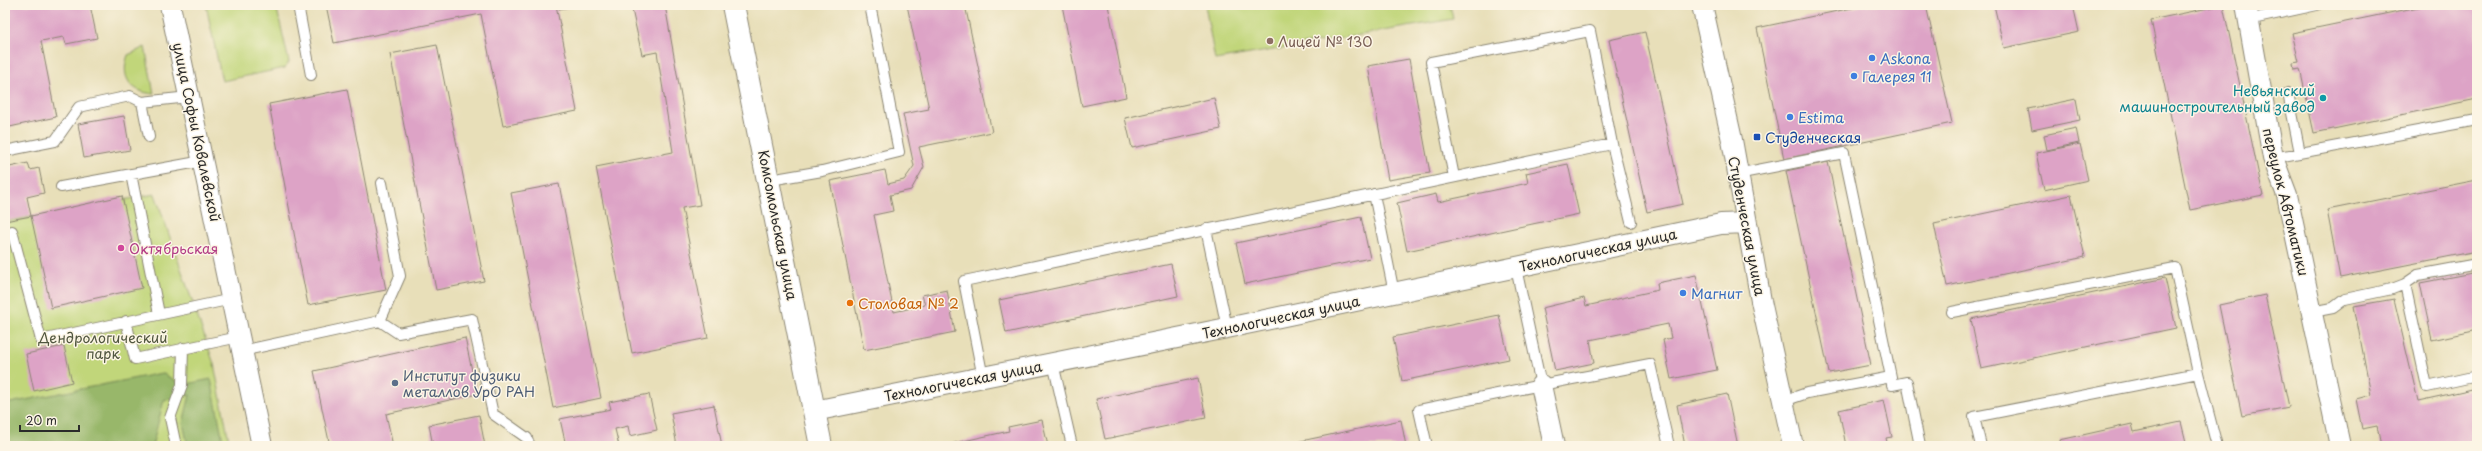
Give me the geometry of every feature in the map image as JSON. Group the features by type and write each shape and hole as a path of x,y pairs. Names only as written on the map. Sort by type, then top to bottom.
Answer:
{"main road":[{"name":"Комсомольская улица","path":"733,5 770,180 821,446"}],"street":[{"name":"улица Софьи Ковалевской","path":"170,5 262,446"},
{"name":"Студенческая улица","path":"1702,5 1732,140 1761,301 1793,446"},
{"name":"переулок Автоматики","path":"2247,12 2273,158 2287,195 2340,446"},
{"name":"Технологическая улица","path":"814,411 1227,328 1721,224 1747,223"},
{"path":"1541,385 1554,446"}],"lane":[{"path":"298,5 311,75"},
{"path":"770,180 822,171 899,152 870,5"},
{"path":"2247,12 2317,5"},
{"path":"1454,177 1431,62 1590,31 1612,144 1631,222"},
{"path":"2288,93 2300,153"},
{"path":"5,151 55,140 78,107 130,96 142,102 189,97"},
{"path":"142,102 149,136"},
{"path":"2273,158 2477,120"},
{"path":"983,378 964,281 1612,144"},
{"path":"1737,174 1844,153 1892,385 1907,382 1920,446"},
{"path":"61,187 203,161"},
{"path":"131,174 160,314"},
{"path":"380,321 400,276 382,183"},
{"path":"1374,194 1394,293"},
{"path":"1206,229 1227,328"},
{"path":"12,231 40,340 232,300"},
{"path":"2312,312 2333,308 2344,299 2392,289 2405,284 2418,275 2477,264"},
{"path":"1516,268 1541,385"},
{"path":"1952,312 2175,268 2198,373 2217,446"},
{"path":"2405,284 2427,387 2477,376"},
{"path":"126,321 135,359 183,348 241,344 380,321 398,333 472,319 493,414 527,438 530,446"},
{"path":"176,446 170,418 182,385 183,348"},
{"path":"1053,363 1072,446"},
{"path":"1427,446 1419,410 1650,364 1669,446"},
{"path":"1981,446 1974,417 2198,373"},
{"path":"1784,401 1807,393 1891,378"}],"green space":[{"path":"206,5 276,5 289,62 285,68 222,81"},
{"path":"1205,5 1450,5 1453,19 1215,60"},
{"path":"145,47 154,94 146,93 133,87 126,76 125,70 128,55"},
{"name":"Дендрологический парк","path":"155,194 214,364 230,446 5,446 5,222"},
{"path":"162,373 182,385 211,379 224,446 188,446 183,423 190,395 164,400 152,446 5,446 5,404"}],"building":[{"path":"5,5 81,5 81,7 90,5 97,38 66,44 64,37 41,41 56,117 5,128"},
{"path":"326,5 556,5 577,111 503,126 481,14 334,43"},
{"path":"558,5 576,5 576,6 559,9"},
{"path":"631,5 665,5 700,205 682,208 708,338 632,353 596,167 673,152 657,52 642,55"},
{"path":"907,5 965,5 992,132 919,147 924,167 911,190 890,195 893,211 874,215 894,312 925,305 922,295 947,290 955,332 864,350 830,181 885,170 888,184 904,180 914,166 903,114 929,109"},
{"path":"1062,5 1108,5 1126,97 1082,106"},
{"name":"Галерея 11","path":"1866,5 1926,5 1952,123 1784,159 1757,28"},
{"path":"1994,5 2073,5 2079,32 2004,48"},
{"path":"2223,5 2263,195 2190,210 2151,20"},
{"path":"2428,5 2477,5 2477,99 2314,133 2300,69 2294,70 2293,63 2299,62 2292,33"},
{"path":"1645,32 1683,204 1647,212 1609,40"},
{"path":"437,45 484,281 436,290 390,54"},
{"path":"1409,59 1430,173 1388,180 1368,66"},
{"path":"347,89 386,290 308,305 269,104"},
{"path":"1214,98 1221,129 1132,148 1125,118"},
{"path":"2076,99 2080,120 2032,130 2028,109"},
{"path":"124,116 130,150 84,158 78,124"},
{"path":"2076,128 2079,143 2047,150 2044,135"},
{"path":"2080,144 2088,180 2044,190 2036,153"},
{"path":"1828,162 1871,365 1829,373 1786,171"},
{"path":"28,163 30,170 39,168 44,193 27,197 31,216 5,221 5,168"},
{"path":"1568,164 1579,214 1407,251 1397,203 1436,194 1438,202 1528,183 1526,173"},
{"path":"2477,180 2477,251 2340,278 2327,210"},
{"path":"559,184 601,398 553,408 511,193"},
{"path":"2071,195 2085,257 1947,286 1934,224"},
{"path":"122,196 142,288 51,308 31,216"},
{"path":"1361,217 1370,258 1245,284 1236,243"},
{"path":"1171,264 1178,296 1006,333 999,300"},
{"path":"2477,272 2477,330 2432,340 2420,283"},
{"path":"1696,275 1717,370 1671,379 1663,340 1671,338 1668,324 1590,340 1594,363 1555,371 1542,308 1584,298 1586,306 1658,290 1657,283"},
{"path":"2165,278 2176,328 1981,369 1971,319"},
{"path":"2265,295 2289,407 2242,416 2219,305"},
{"path":"2394,299 2418,401 2477,388 2477,445 2381,446 2377,426 2362,429 2356,399 2371,395 2354,306"},
{"path":"1499,315 1509,359 1402,381 1393,337"},
{"name":"Институт физики металлов УрО РАН","path":"465,338 477,394 386,414 393,446 330,446 314,371"},
{"path":"64,346 72,382 34,391 26,354"},
{"path":"1198,378 1206,418 1105,439 1096,399"},
{"path":"649,394 657,430 630,436 628,426 615,429 619,446 566,446 560,419 611,409 609,402"},
{"path":"1727,394 1738,446 1685,446 1677,405"},
{"path":"1884,400 1892,437 1886,438 1888,446 1846,446 1839,410"},
{"path":"714,405 722,446 677,446 671,413"},
{"path":"479,415 485,446 433,446 429,425"},
{"path":"1042,420 1048,446 941,446 1009,431 1008,427"},
{"path":"1401,420 1406,446 1282,446 1282,445"},
{"path":"2181,422 2187,446 2061,446 2060,440 2132,424 2134,432"},
{"path":"921,443 922,446 911,445"}],"place":[{"name":"Лицей № 130","path":"1270,41"},
{"name":"Askona","path":"1872,58"},
{"name":"Галерея 11","path":"1854,76"},
{"name":"Невьянский машиностроительный завод","path":"2323,98"},
{"name":"Estima","path":"1790,117"},
{"name":"Студенческая","path":"1757,137"},
{"name":"Октябрьская","path":"121,248"},
{"name":"Магнит","path":"1683,293"},
{"name":"Столовая № 2","path":"850,303"},
{"name":"Институт физики металлов УрО РАН","path":"395,383"}]}
